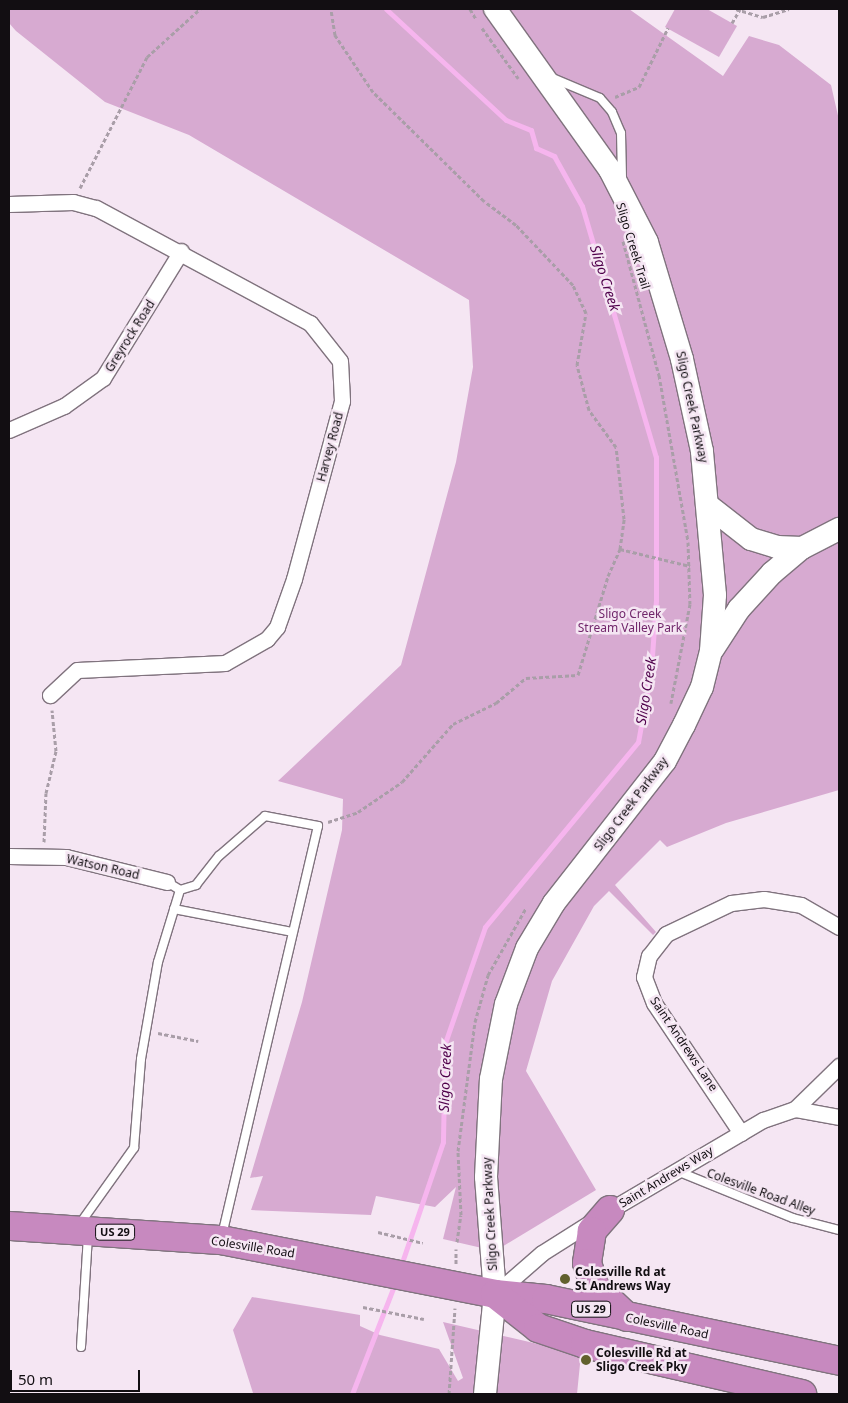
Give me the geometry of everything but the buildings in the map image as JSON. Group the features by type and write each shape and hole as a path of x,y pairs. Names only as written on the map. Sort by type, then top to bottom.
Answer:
{"highway":[{"path":"610,1210 592,1231 587,1263 596,1287 628,1318"},
{"name":"Colesville Road","path":"9,1226 83,1229 222,1240 374,1267 495,1294 546,1299 628,1318 839,1361"},
{"name":"Colesville Road","path":"495,1294 538,1328 585,1344 802,1394"}],"street":[{"name":"Sligo Creek Parkway","path":"486,1394 495,1294 486,1177 491,1080 506,1004 527,948 554,903 665,762 702,687 711,652 715,595 710,508 682,359 646,242 622,190 495,9"},
{"name":"Harvey Road","path":"9,204 73,202 96,208 181,251 310,323 340,361 342,401 294,579 277,627 240,658 225,663 77,670 50,695"},
{"name":"Greyrock Road","path":"9,430 64,406 103,378 181,251"},
{"path":"710,508 751,539 776,547 802,548"},
{"path":"711,652 739,609 802,548 837,532"},
{"name":"Watson Road","path":"9,856 66,857 173,886"},
{"name":"Saint Andrews Lane","path":"741,1133 654,1003 644,977 649,956 666,934 731,903 764,899 801,905 839,927"},
{"name":"Saint Andrews Way","path":"495,1294 542,1253 610,1210 741,1133 795,1109 839,1066"},
{"path":"795,1109 839,1117"}],"lane":[{"path":"541,74 583,88 604,102 621,132 622,190"},
{"path":"81,1347 83,1229 134,1148 141,1059 158,962 174,909 173,886 196,884 219,856 265,816 318,826 222,1240"},
{"path":"174,909 292,932"},
{"name":"Colesville Road Alley","path":"677,1170 793,1218 839,1230"}],"path":[{"path":"73,202 147,57 200,9"},
{"path":"318,826 358,812 402,782 453,724 496,703 526,678 578,675 608,576 620,549 624,520 616,446 589,410 577,365 586,313 573,285 516,225 484,201 373,92 335,35 331,9"},
{"path":"470,9 520,81"},
{"path":"732,23 739,9 763,17 789,9"},
{"path":"604,102 639,87 668,28"},
{"name":"Sligo Creek Trail","path":"620,234 650,334 684,507 686,530"},
{"path":"620,549 673,559 690,566"},
{"path":"42,856 46,792 56,751 50,695"},
{"path":"378,1232 423,1243"},
{"path":"363,1307 424,1319"},
{"path":"449,1394 454,1335"}],"green space":[{"name":"Sligo Creek Stream Valley Park","path":"9,9 629,9 723,76 749,36 779,45 831,85 839,120 839,790 726,823 667,847 660,840 615,885 656,932 653,935 609,891 594,906 552,981 526,1071 596,1190 495,1251 443,1239 456,1187 435,1207 376,1196 371,1215 251,1210 263,1176 250,1178 302,1002 342,830 343,799 278,781 401,665 456,462 473,367 469,300 189,135 105,102 16,31 9,23"},
{"path":"675,9 707,9 737,26 719,57 665,27"},
{"path":"252,1297 360,1315 360,1326 380,1335 439,1349 458,1381 463,1378 443,1322 581,1354 577,1394 253,1393 233,1330"}],"waterway":[{"name":"Sligo Creek","path":"386,9 506,120 531,130 536,148 554,156 582,206 656,457 656,600 651,670 638,742 485,927 445,1043 443,1142 400,1268"},
{"name":"Sligo Creek","path":"352,1394 395,1283"}],"place":[{"name":"Colesville Rd at St Andrews Way","path":"565,1279"},
{"name":"Colesville Rd at Sligo Creek Pky","path":"586,1360"}]}
